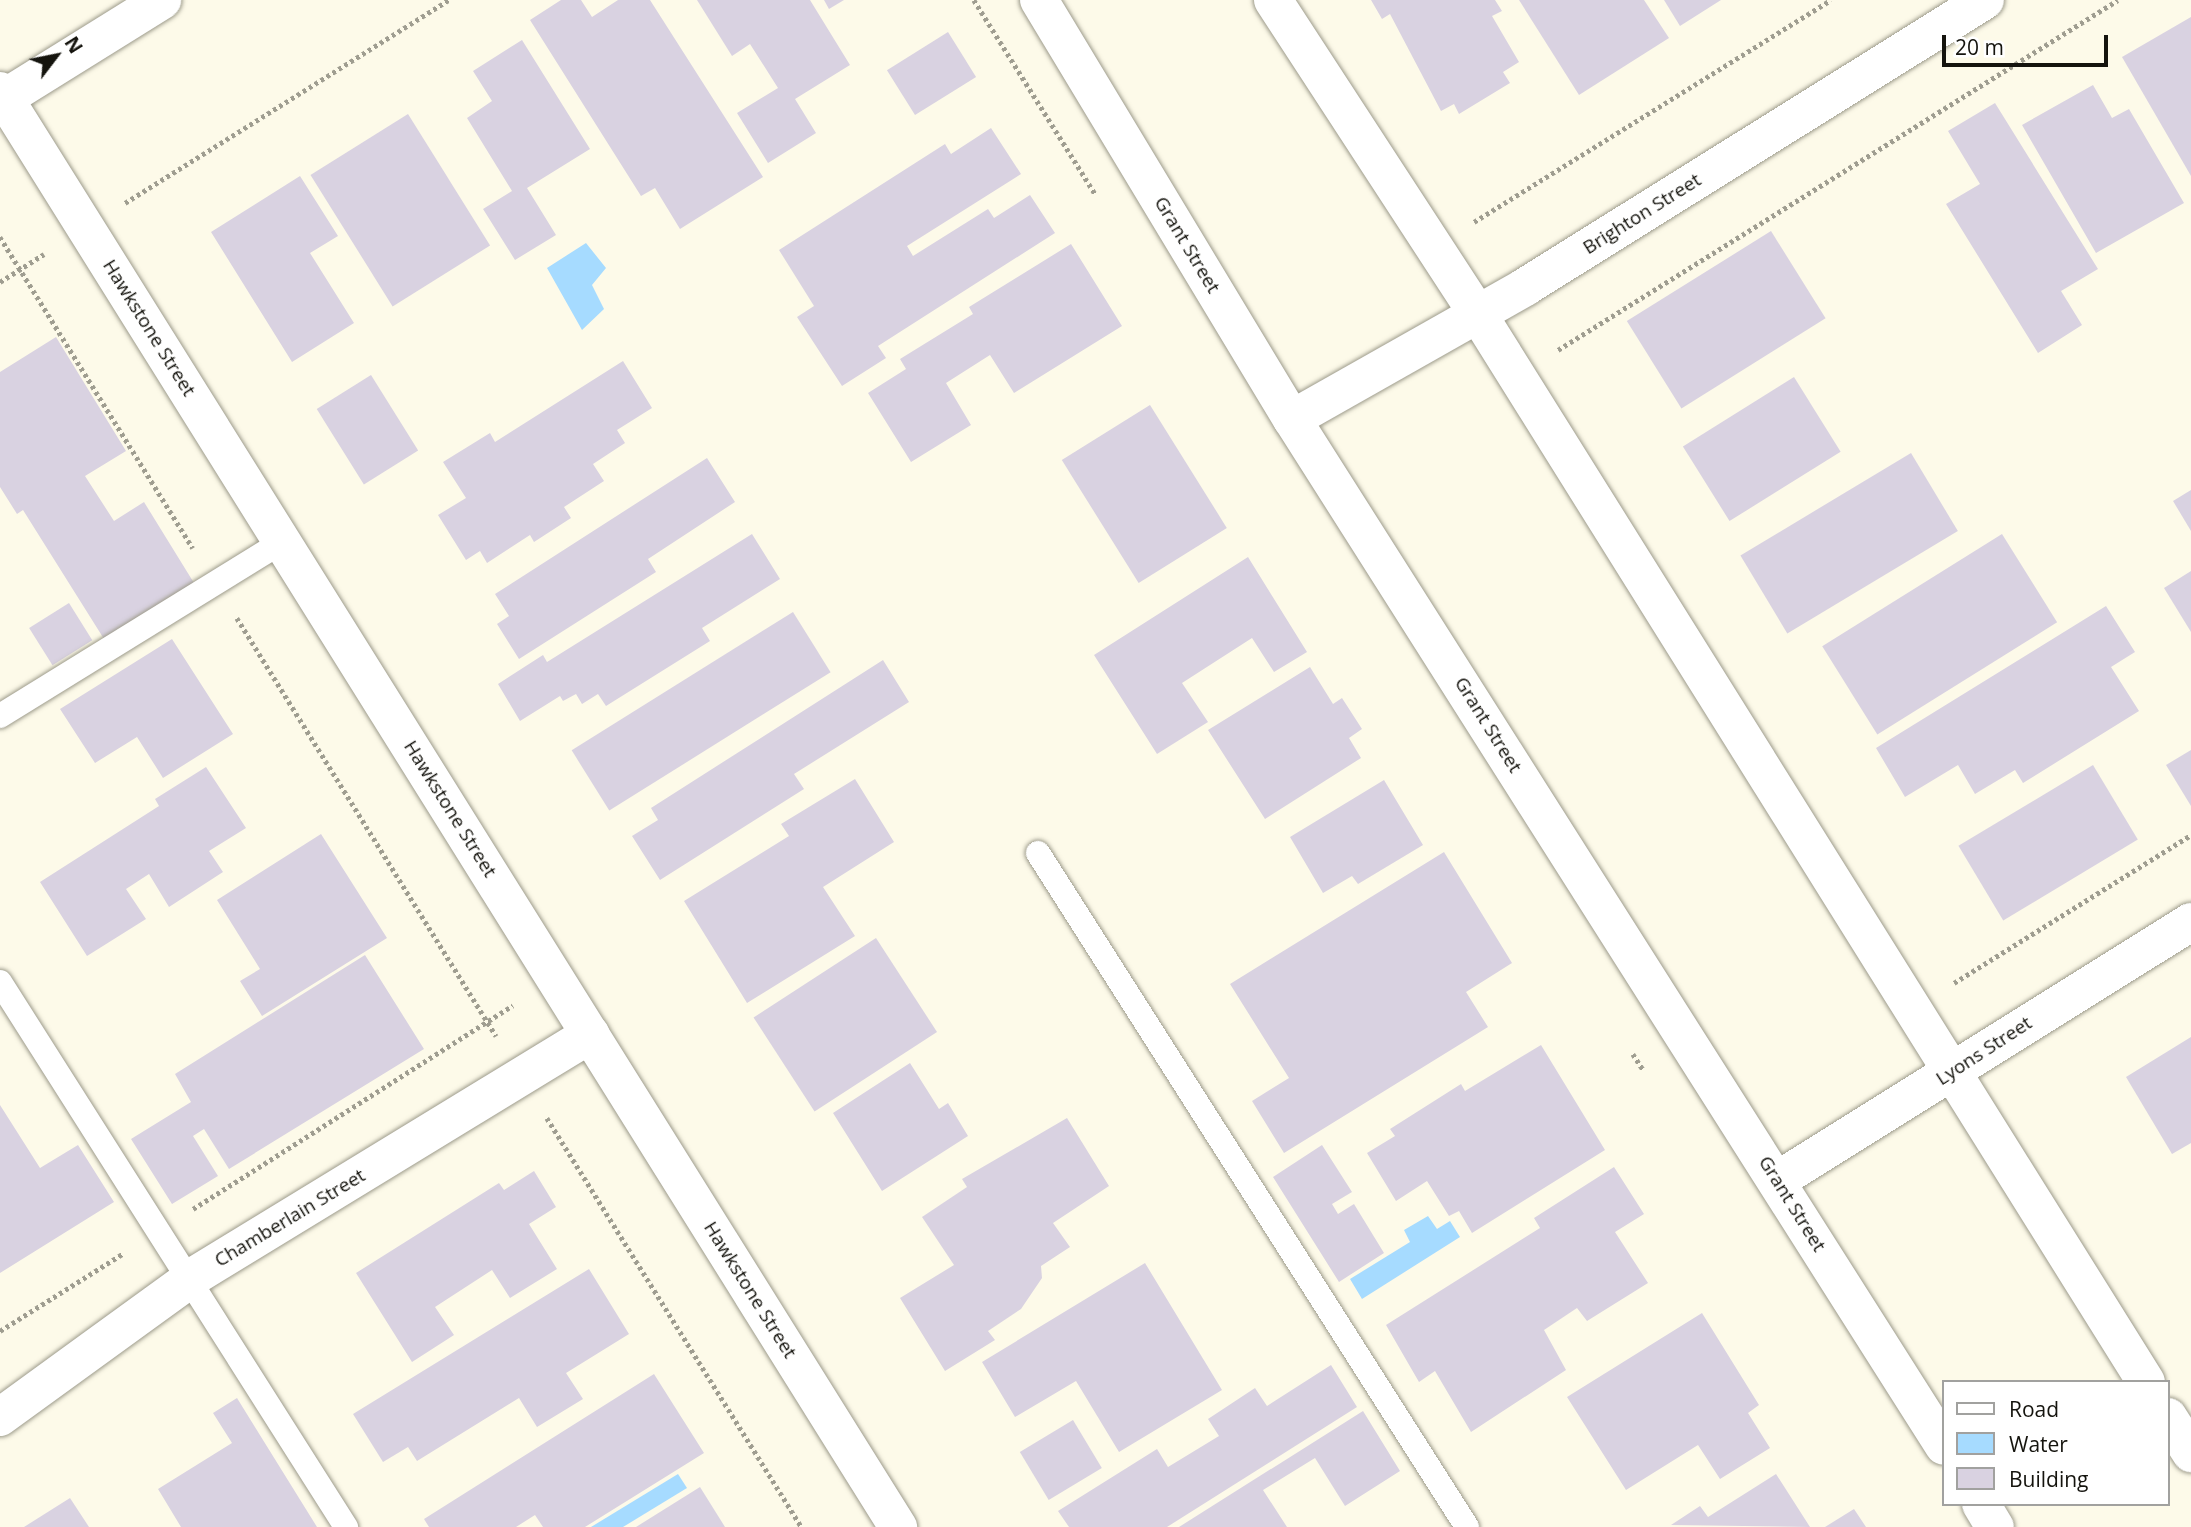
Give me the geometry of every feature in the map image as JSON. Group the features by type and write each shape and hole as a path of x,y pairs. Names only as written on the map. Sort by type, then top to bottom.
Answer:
{"street":[{"path":"2,97 162,0"},
{"name":"Grant Street","path":"1039,0 1293,419 1778,1180 1942,1443"},
{"path":"1273,0 1476,311 1950,1074 2145,1380"},
{"name":"Brighton Street","path":"1293,419 1476,311 1525,287 1985,0"},
{"name":"Hawkstone Street","path":"2,97 283,541 898,1527"},
{"name":"Lyons Street","path":"1778,1180 2191,922"},
{"name":"Chamberlain Street","path":"0,1417 191,1278 590,1034"},
{"path":"2170,1420 2191,1453"},
{"path":"1982,1506 1995,1527"}],"lane":[{"path":"0,716 283,541"},
{"path":"1038,853 1467,1527"},
{"path":"0,982 161,1229 346,1527"}],"path":[{"path":"0,282 449,0"},
{"path":"1435,247 1830,0"},
{"path":"1555,352 2118,0"},
{"path":"0,237 802,1527"},
{"path":"1947,988 2191,835"},
{"path":"0,1331 555,978"}],"water":[{"path":"586,243 606,268 592,285 604,309 582,330 547,268"},
{"path":"1428,1216 1437,1229 1450,1221 1460,1237 1362,1299 1350,1279 1410,1242 1404,1230"},
{"path":"678,1474 687,1488 623,1527 591,1527"}],"building":[{"path":"561,0 581,0 592,17 618,0 650,0 763,177 680,229 655,188 641,196 530,20"},
{"path":"697,0 810,0 850,65 795,99 816,133 768,163 737,113 778,88 750,44 732,56"},
{"path":"824,0 844,0 829,9"},
{"path":"1371,0 1495,0 1502,11 1492,16 1519,62 1503,72 1510,83 1459,114 1454,104 1441,111 1390,14 1382,19"},
{"path":"1519,0 1644,0 1669,38 1579,95"},
{"path":"1664,0 1721,0 1680,26"},
{"path":"2191,17 2191,176 2122,57"},
{"path":"948,32 976,77 915,115 887,70"},
{"path":"522,40 590,149 527,188 556,235 515,260 483,209 512,191 467,118 492,101 473,71"},
{"path":"2093,85 2112,118 2129,109 2184,203 2096,253 2022,125"},
{"path":"1995,103 2098,269 2061,291 2082,325 2038,353 1946,204 1980,184 1948,131"},
{"path":"408,114 490,245 393,306 310,175"},
{"path":"991,128 1021,174 907,246 913,256 988,209 994,218 1030,195 1055,233 878,346 886,358 842,386 797,317 814,306 779,250 945,144 951,154"},
{"path":"300,176 338,236 310,253 354,323 292,362 211,232"},
{"path":"1771,231 1826,318 1681,408 1627,321"},
{"path":"1071,244 1122,326 1014,393 990,355 946,383 971,425 911,462 868,393 906,369 900,359 973,314 969,307"},
{"path":"56,337 126,451 85,476 114,521 144,502 194,583 104,639 23,510 17,514 0,487 0,372"},
{"path":"623,361 652,408 617,430 625,443 593,464 604,481 564,507 571,518 534,542 530,535 487,563 480,551 466,560 438,515 466,498 443,462 490,433 495,442"},
{"path":"371,375 418,450 364,484 317,409"},
{"path":"1794,377 1841,452 1730,521 1683,446"},
{"path":"1150,405 1227,528 1139,583 1062,460"},
{"path":"1911,453 1958,531 1787,633 1740,555"},
{"path":"707,458 735,502 648,559 656,572 519,659 497,624 509,616 495,594"},
{"path":"2191,490 2191,531 2173,501"},
{"path":"752,534 780,579 702,628 710,641 606,706 598,694 582,704 576,694 563,701 560,696 520,721 498,684 543,655 547,662"},
{"path":"2002,534 2057,622 1877,735 1822,646"},
{"path":"1248,557 1307,652 1274,672 1252,638 1182,683 1208,722 1157,754 1094,655"},
{"path":"2191,571 2191,632 2164,588"},
{"path":"69,603 92,640 52,665 29,628"},
{"path":"2106,606 2135,652 2111,667 2139,711 2023,783 2015,770 1975,794 1958,765 1905,797 1876,748"},
{"path":"793,612 831,672 609,811 572,750"},
{"path":"172,639 233,734 163,778 137,737 95,763 60,709"},
{"path":"883,660 909,702 794,774 804,789 660,880 632,836 658,820 651,808"},
{"path":"1310,667 1333,704 1342,698 1362,729 1349,738 1361,758 1265,819 1208,730"},
{"path":"2191,750 2191,806 2166,765"},
{"path":"2093,765 2138,840 2003,920 1958,846"},
{"path":"206,767 246,828 209,851 223,872 169,907 149,874 126,889 146,919 87,956 40,882 159,806 155,799"},
{"path":"855,779 894,842 823,887 855,936 747,1003 684,901 789,836 781,824"},
{"path":"1384,780 1423,845 1358,884 1352,876 1323,893 1290,837"},
{"path":"321,834 387,938 262,1016 240,981 260,969 217,900"},
{"path":"1444,852 1512,963 1466,992 1488,1027 1284,1153 1252,1101 1289,1078 1230,984"},
{"path":"876,938 937,1032 815,1111 754,1018"},
{"path":"365,955 424,1049 229,1169 204,1129 193,1136 218,1176 172,1204 131,1139 191,1102 175,1074"},
{"path":"2191,1037 2191,1143 2172,1154 2126,1077"},
{"path":"1541,1045 1605,1150 1472,1233 1459,1211 1449,1216 1427,1181 1396,1201 1367,1153 1395,1136 1390,1129 1461,1084 1465,1091"},
{"path":"910,1063 939,1109 948,1103 968,1136 882,1191 833,1113"},
{"path":"0,1105 40,1168 78,1145 114,1202 0,1273"},
{"path":"1067,1118 1109,1186 1053,1223 1070,1247 1041,1266 1042,1278 1021,1309 988,1331 995,1340 945,1371 900,1298 954,1265 922,1217 967,1187 962,1179"},
{"path":"1322,1145 1352,1192 1332,1204 1338,1214 1354,1204 1384,1253 1339,1282 1273,1177"},
{"path":"1614,1167 1644,1214 1615,1232 1648,1283 1587,1321 1577,1308 1544,1330 1566,1370 1471,1432 1435,1371 1419,1382 1386,1325 1540,1228 1534,1218"},
{"path":"534,1171 556,1207 529,1224 557,1269 510,1298 492,1270 435,1307 454,1335 412,1362 356,1273 499,1183 504,1190"},
{"path":"1145,1263 1222,1390 1119,1452 1076,1381 1015,1417 982,1362"},
{"path":"589,1269 629,1334 566,1373 583,1399 537,1427 519,1398 417,1461 408,1447 383,1462 353,1414"},
{"path":"1702,1313 1759,1405 1748,1413 1770,1448 1720,1479 1698,1445 1626,1490 1567,1397"},
{"path":"1331,1365 1357,1407 1167,1527 1069,1527 1058,1511 1157,1449 1168,1467 1219,1436 1208,1419 1255,1388 1267,1406"},
{"path":"654,1374 704,1453 585,1527 543,1527 535,1515 516,1527 429,1527 424,1519"},
{"path":"237,1398 317,1527 181,1527 158,1489 232,1443 213,1413"},
{"path":"1363,1411 1400,1471 1345,1506 1315,1458 1263,1490 1287,1527 1179,1527"},
{"path":"1073,1420 1102,1468 1049,1500 1020,1452"},
{"path":"1776,1474 1810,1527 1671,1525 1700,1506 1708,1517"},
{"path":"700,1487 725,1527 636,1527"},
{"path":"70,1498 89,1527 24,1527"},
{"path":"1854,1509 1866,1527 1825,1527"}]}
